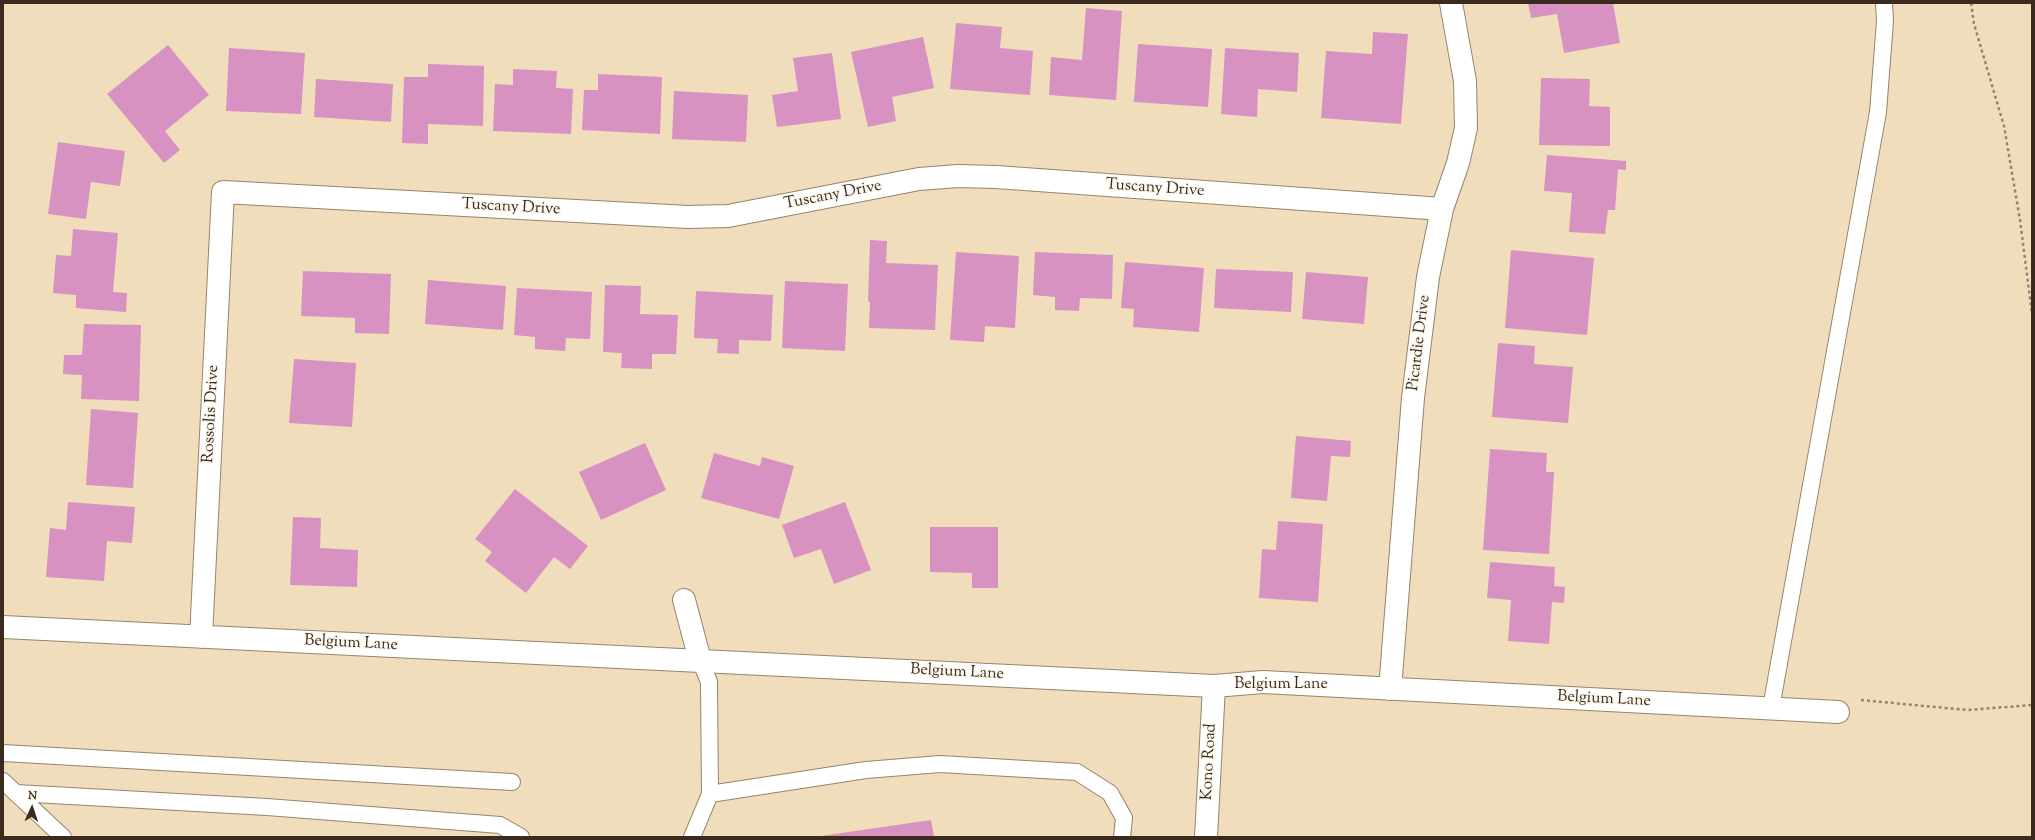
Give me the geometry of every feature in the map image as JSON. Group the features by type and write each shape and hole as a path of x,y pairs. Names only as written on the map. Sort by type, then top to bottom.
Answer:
{"street":[{"name":"Picardie Drive","path":"1390,688 1413,398 1428,277 1442,209 1458,163 1466,128 1465,81 1451,3"},
{"name":"Tuscany Drive","path":"223,192 688,217 728,216 919,180 958,176 996,177 1442,209"},
{"name":"Rossolis Drive","path":"201,637 223,192"},
{"path":"684,600 700,660"},
{"name":"Belgium Lane","path":"3,627 1214,686 1263,682 1838,712"},
{"name":"Kono Road","path":"1206,837 1214,686"}],"lane":[{"path":"1771,708 1878,112 1886,21 1884,3"},
{"path":"692,837 710,794 709,682 700,660"},
{"path":"3,752 512,782"},
{"path":"710,794 866,770 940,764 1077,772 1110,793 1124,818 1122,837"},
{"path":"3,781 63,837"},
{"path":"16,793 267,807 500,825 521,837"}],"path":[{"path":"1970,3 1974,24 2004,126 2020,220 2032,314"},
{"path":"1838,712 1860,700 1967,710 2032,705"}],"building":[{"path":"1528,3 1613,3 1620,43 1564,53 1557,14 1531,18"},
{"path":"1086,8 1122,11 1116,100 1049,95 1051,57 1082,60"},
{"path":"956,23 1002,27 1000,48 1033,51 1030,95 950,89"},
{"path":"1373,32 1408,34 1401,124 1321,118 1326,51 1372,54"},
{"path":"923,37 934,88 892,97 896,121 868,127 851,52"},
{"path":"1138,44 1212,49 1208,107 1134,102"},
{"path":"168,45 209,95 165,131 180,150 164,163 107,94"},
{"path":"229,48 305,53 301,114 226,111"},
{"path":"1225,48 1299,53 1297,92 1258,89 1257,117 1221,114"},
{"path":"832,53 841,119 777,127 772,95 798,91 793,58"},
{"path":"428,64 484,66 483,126 428,124 428,144 402,143 404,77 428,77"},
{"path":"513,69 557,71 556,88 573,89 571,134 493,131 495,84 513,85"},
{"path":"598,74 662,77 660,134 582,130 584,90 598,90"},
{"path":"1541,78 1590,79 1589,106 1610,107 1610,146 1539,145"},
{"path":"316,79 393,84 391,122 314,117"},
{"path":"674,91 748,95 746,142 672,139"},
{"path":"58,142 125,151 120,186 91,182 86,219 48,214"},
{"path":"1547,155 1626,161 1626,170 1618,169 1615,210 1608,210 1605,234 1569,232 1572,193 1544,191"},
{"path":"73,229 118,233 113,292 127,293 126,312 76,308 76,295 53,293 56,255 71,256"},
{"path":"870,240 887,241 886,263 938,265 935,330 869,328 870,302 868,302"},
{"path":"1511,250 1594,258 1587,335 1505,328"},
{"path":"956,252 1019,256 1015,328 985,326 984,342 950,340"},
{"path":"1035,252 1113,255 1112,299 1080,298 1079,311 1055,310 1055,297 1033,295"},
{"path":"1125,262 1204,268 1199,332 1133,327 1134,309 1121,308"},
{"path":"1216,269 1293,272 1291,312 1214,308"},
{"path":"303,271 391,274 389,334 355,333 355,318 301,316"},
{"path":"1306,272 1368,277 1364,324 1302,319"},
{"path":"428,280 506,286 503,330 425,324"},
{"path":"785,281 848,284 845,351 782,348"},
{"path":"605,285 641,286 640,314 678,315 676,354 652,354 652,369 621,368 622,353 603,352"},
{"path":"517,288 592,292 590,339 566,338 565,351 535,349 535,337 514,335"},
{"path":"696,291 773,295 771,341 739,340 739,354 717,353 718,339 694,338"},
{"path":"84,324 141,325 139,401 81,399 82,375 63,374 64,355 82,355"},
{"path":"1498,343 1535,346 1534,364 1573,367 1568,423 1492,417"},
{"path":"294,359 356,363 352,427 289,423"},
{"path":"91,409 138,413 133,488 86,485"},
{"path":"1296,436 1351,441 1350,457 1331,456 1327,501 1291,498"},
{"path":"645,443 666,490 601,520 579,472"},
{"path":"1490,449 1547,453 1546,472 1554,472 1549,554 1483,550"},
{"path":"714,453 760,466 762,457 794,466 779,519 701,498"},
{"path":"515,489 588,546 570,569 554,557 526,593 485,561 492,552 475,539"},
{"path":"68,502 135,507 132,543 107,541 104,581 46,577 50,528 66,530"},
{"path":"845,502 871,570 834,584 821,549 794,558 782,525"},
{"path":"293,517 321,518 320,548 358,550 357,587 290,585"},
{"path":"1278,521 1323,524 1318,602 1259,598 1262,549 1276,550"},
{"path":"930,527 998,527 998,588 972,588 972,573 930,572"},
{"path":"1490,562 1555,567 1554,586 1565,587 1564,603 1552,602 1549,644 1508,641 1511,600 1487,598"},
{"path":"931,820 934,837 821,837 821,836"}]}
